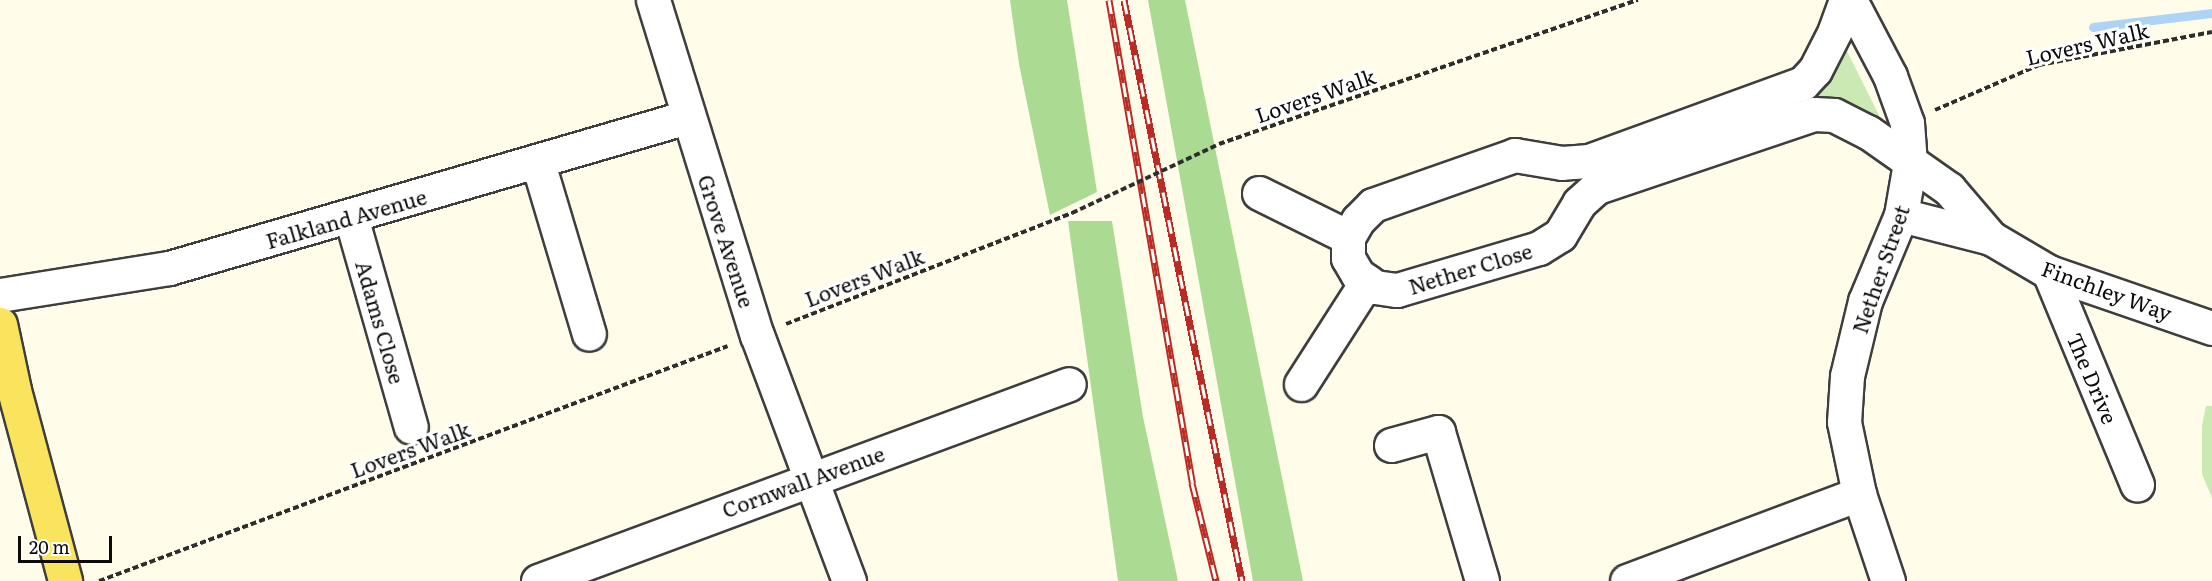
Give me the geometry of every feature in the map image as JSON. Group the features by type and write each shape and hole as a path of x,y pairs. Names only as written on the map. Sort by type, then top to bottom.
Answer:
{"main road":[{"path":"0,324 7,392 65,581"}],"street":[{"name":"Grove Avenue","path":"653,0 687,117 757,335 849,581"},
{"path":"1301,384 1367,281 1348,258 1348,237 1358,220 1373,205 1515,155 1562,163 1589,161 1803,83 1815,70 1836,31 1846,0"},
{"name":"Nether Street","path":"1850,0 1890,76 1907,123 1910,164 1901,215 1865,301 1847,376 1844,422 1859,494 1888,581"},
{"name":"Nether Close","path":"1367,281 1375,287 1397,290 1539,248 1560,235 1579,203 1597,187 1814,114 1834,115 1868,132 1910,164 1949,189 1991,238"},
{"name":"Falkland Avenue","path":"0,295 169,268 538,163 687,117"},
{"path":"538,163 589,334"},
{"path":"1259,193 1348,237"},
{"name":"Finchley Way","path":"1901,215 1991,238 2049,272 2212,328"},
{"name":"Adams Close","path":"351,217 411,427"},
{"name":"The Drive","path":"2049,272 2137,484"},
{"name":"Cornwall Avenue","path":"538,581 1069,384"},
{"path":"1390,445 1438,432 1482,581"},
{"path":"1627,581 1859,494"}],"path":[{"name":"Lovers Walk","path":"99,581 757,335 1072,213 1218,144 1638,0"},
{"name":"Lovers Walk","path":"1907,123 2040,64 2212,32"}],"green space":[{"path":"1010,0 1067,0 1097,192 1050,215 1019,64"},
{"path":"1148,0 1185,0 1303,581 1253,581"},
{"path":"1845,47 1879,115 1876,120 1811,102 1808,97"},
{"path":"1068,221 1112,221 1143,417 1178,581 1118,581"},
{"path":"2206,406 2212,406 2212,498 2202,474 2202,426"}],"waterway":[{"path":"2093,27 2212,13"}],"railway":[{"path":"1109,0 1192,483 1216,581"},
{"path":"1124,0 1242,581"}]}
